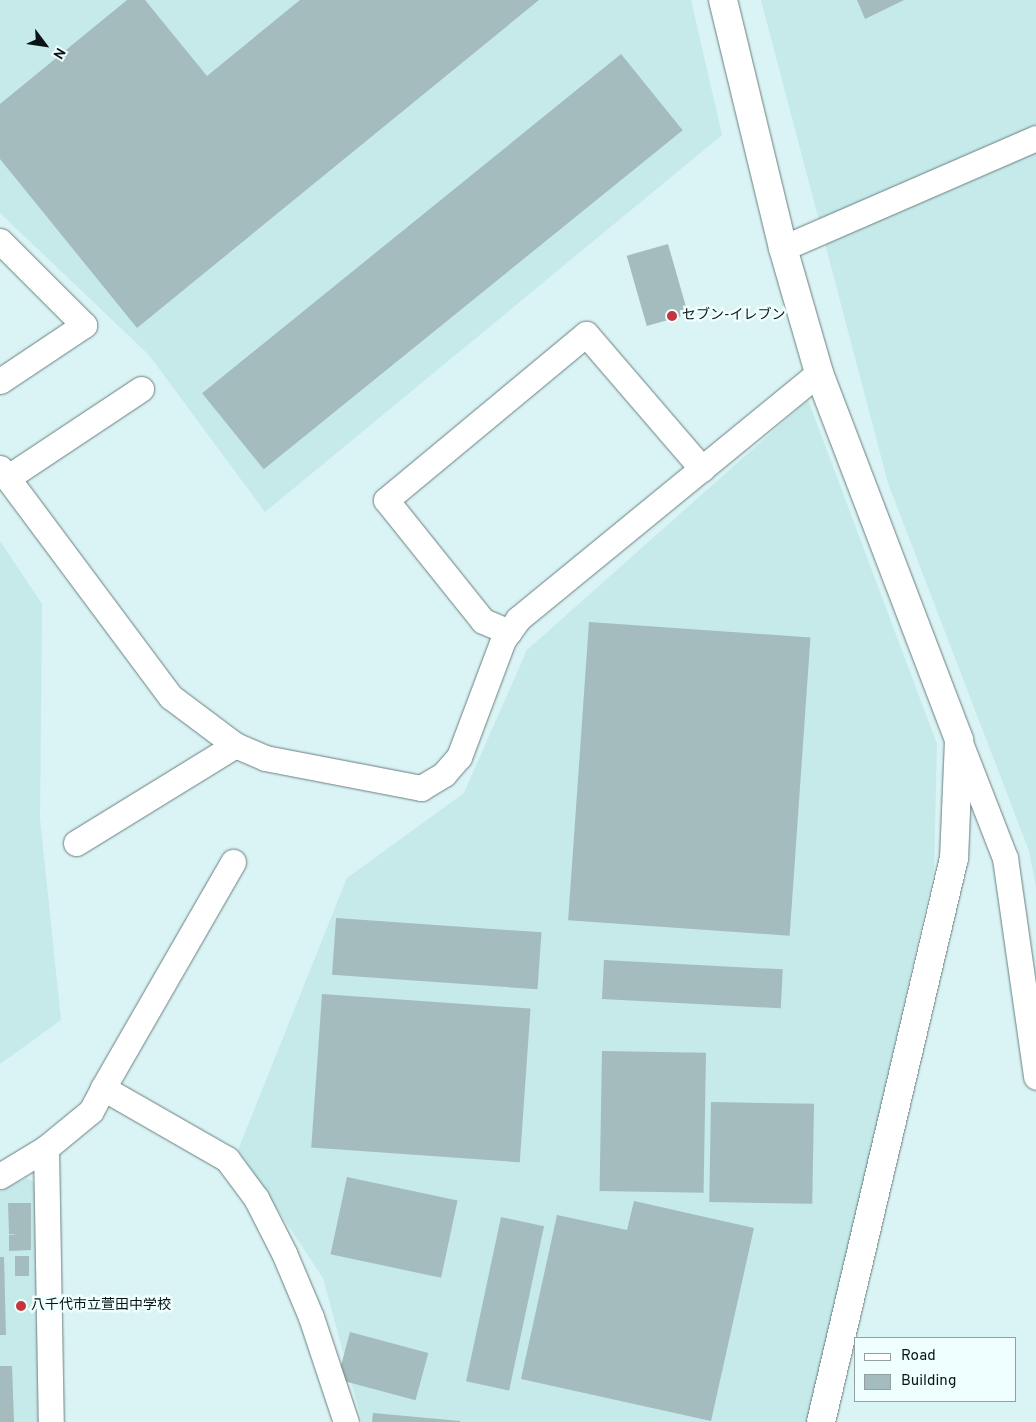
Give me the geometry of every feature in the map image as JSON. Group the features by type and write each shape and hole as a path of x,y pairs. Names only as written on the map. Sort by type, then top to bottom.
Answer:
{"street":[{"path":"723,0 783,248 819,373 1005,858 1036,1077"},
{"path":"783,248 1036,138"},
{"path":"0,241 84,325 0,382"},
{"path":"509,632 483,621 386,500 586,334 702,469"},
{"path":"141,389 3,473 171,697 235,745 265,758 422,788 444,774 459,757 509,632 518,620 819,373"},
{"path":"820,1422 954,858 959,740"},
{"path":"76,843 235,745"},
{"path":"0,1176 46,1148 91,1111 233,862"},
{"path":"103,1088 227,1159 256,1198 284,1253 310,1317 346,1422"},
{"path":"46,1148 51,1422"}],"shaded area":[{"path":"0,0 691,0 722,135 265,512 149,355 0,213"},
{"path":"761,0 1036,0 1036,887 1029,851 888,483"},
{"path":"808,400 937,744 934,871 809,1422 362,1422 323,1278 238,1150 347,878 464,793 527,650"},
{"path":"0,541 42,604 40,819 61,1020 0,1064"},
{"name":"八千代市立萱田中学校","path":"27,1178 39,1186 44,1422 0,1422 0,1191"}],"building":[{"path":"127,0 145,0 207,76 300,0 539,0 137,328 0,159 0,104"},
{"path":"857,0 904,0 865,19"},
{"path":"621,54 683,130 264,469 202,393"},
{"path":"668,244 688,314 647,326 627,256"},
{"path":"589,622 810,637 790,936 568,920"},
{"path":"336,918 541,932 538,989 332,975"},
{"path":"604,960 783,969 781,1008 602,999"},
{"path":"322,994 530,1009 520,1162 311,1148"},
{"path":"602,1051 706,1053 704,1193 600,1191"},
{"path":"711,1102 814,1104 812,1204 709,1202"},
{"path":"347,1177 458,1200 441,1278 331,1254"},
{"path":"634,1201 754,1228 711,1421 521,1379 557,1215 627,1230"},
{"path":"8,1203 31,1203 31,1250 9,1251 9,1235 18,1235 9,1234"},
{"path":"501,1217 544,1226 509,1390 466,1381"},
{"path":"15,1256 29,1256 29,1276 15,1276"},
{"path":"0,1257 4,1257 6,1335 0,1335"},
{"path":"350,1332 428,1353 416,1400 337,1379"},
{"path":"0,1366 12,1366 14,1422 0,1422"},
{"path":"373,1413 460,1421 460,1422 372,1422"}],"place":[{"name":"セブン-イレブン","path":"672,316"},
{"name":"八千代市立萱田中学校","path":"21,1306"}]}
